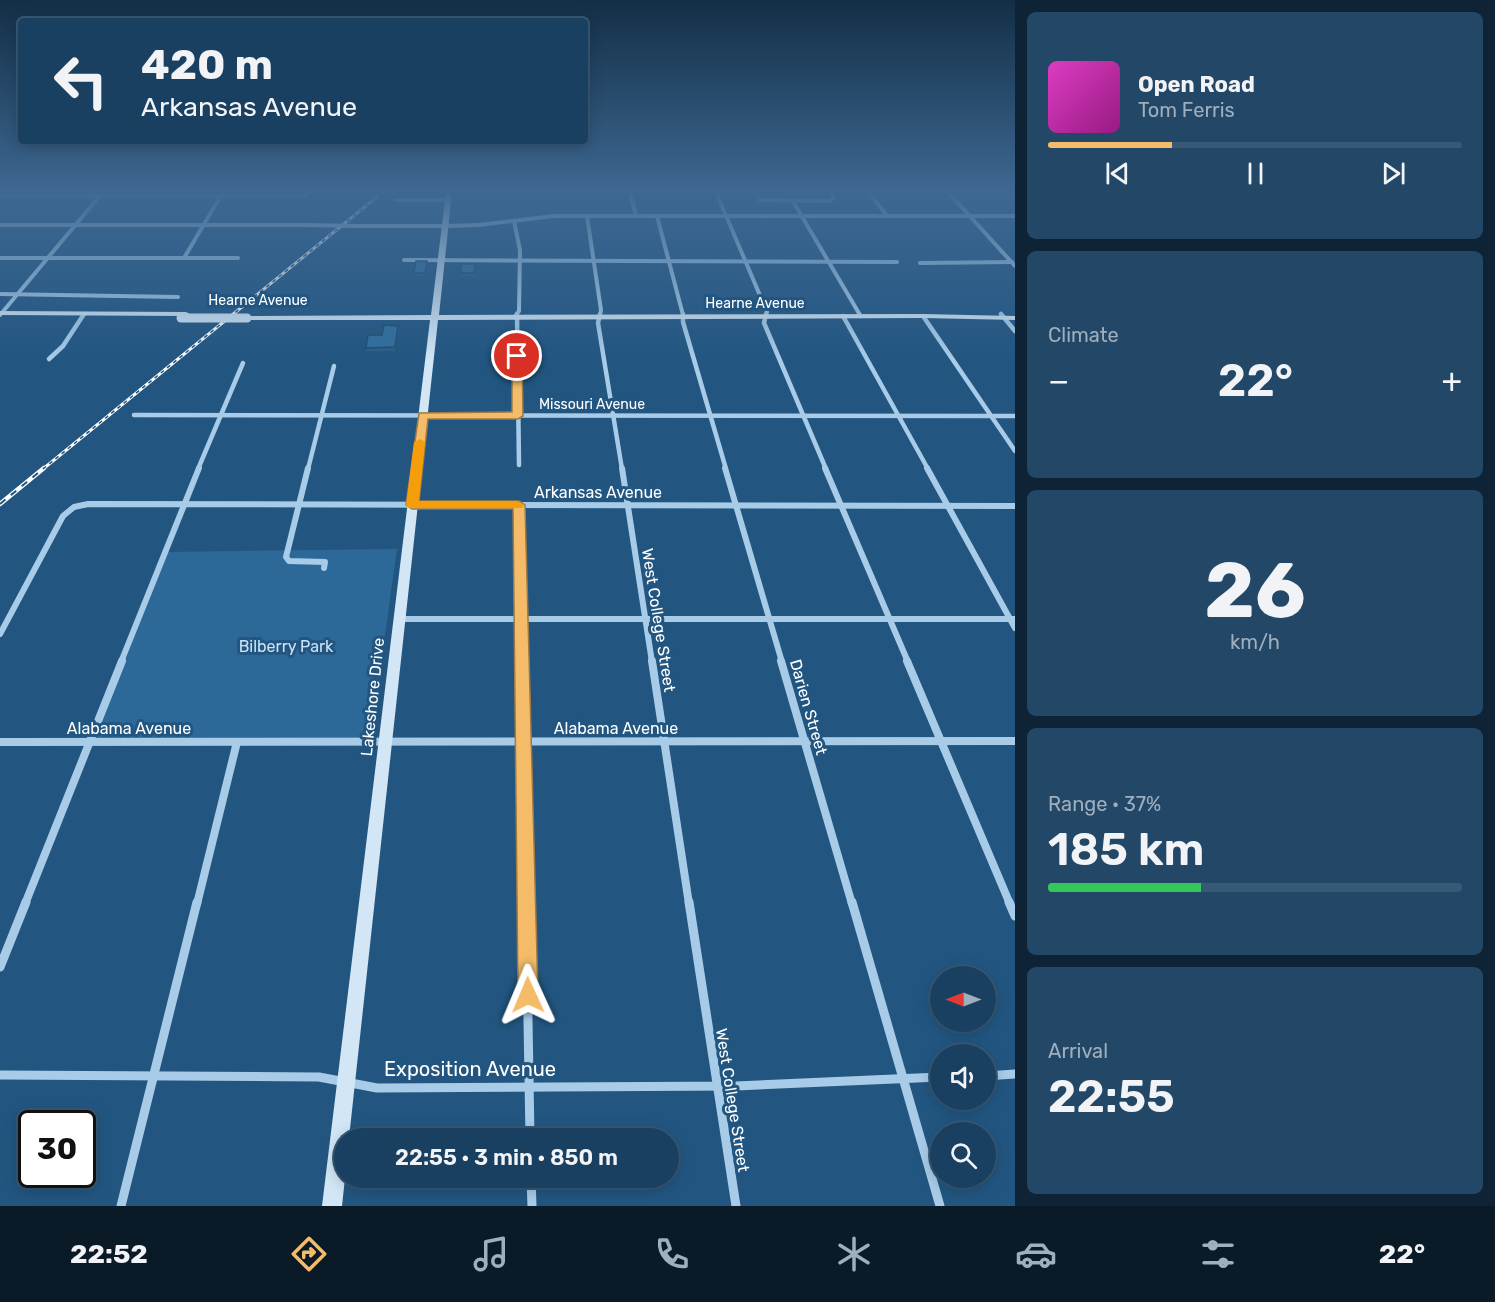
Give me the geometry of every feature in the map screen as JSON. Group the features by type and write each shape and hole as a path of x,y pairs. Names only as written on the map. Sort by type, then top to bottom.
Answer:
{"main road":[{"name":"Lakeshore Drive","path":"332,1206 442,248"},
{"name":"Hearne Avenue","path":"0,315 1003,316 1015,314"},
{"name":"Hearne Avenue","path":"1003,316 1015,318"}],"street":[{"path":"0,315 55,248"},
{"path":"184,258 190,248"},
{"path":"519,248 519,311 516,316 519,465"},
{"name":"West College Street","path":"592,248 601,310 598,323 736,1206"},
{"name":"Darien Street","path":"666,248 683,322 940,1206"},
{"path":"740,248 766,312 765,323 1015,916"},
{"path":"821,248 860,316"},
{"path":"1000,248 1013,263"},
{"path":"0,258 238,258"},
{"path":"404,260 897,262 828,261"},
{"path":"919,261 1013,263"},
{"path":"0,294 178,297"},
{"path":"49,359 63,346 82,316"},
{"path":"843,316 947,506 1013,619 1015,628"},
{"path":"922,316 1015,451"},
{"path":"1003,316 1015,331"},
{"path":"0,967 220,415 243,363"},
{"path":"324,568 325,562 289,561 286,557 334,366"},
{"name":"Missouri Avenue","path":"134,415 1015,416"},
{"name":"Arkansas Avenue","path":"0,634 63,516 74,507 88,504 1015,506"},
{"path":"519,505 530,1128"},
{"path":"399,619 1013,619"},
{"path":"121,1206 237,741"},
{"name":"Alabama Avenue","path":"0,742 1015,741"},
{"path":"996,1075 1015,1074"},
{"name":"Exposition Avenue","path":"0,1075 319,1077 377,1088 717,1085 930,1078"},
{"path":"531,1188 532,1206"}],"green space":[{"name":"Bilberry Park","path":"397,549 370,741 90,742 166,552"}],"building":[{"path":"416,261 427,261 425,273 414,273"},
{"path":"461,264 475,264 474,273 461,273"},
{"path":"384,325 398,326 395,347 366,348 368,335 382,335"}],"railway":[{"path":"43,469 314,248"},
{"path":"0,504 44,468"}],"slow traffic":[{"path":"420,442 412,505 517,505"}],"route":[{"path":"517,356 518,416 423,416 412,505 519,505 528,995"}]}
